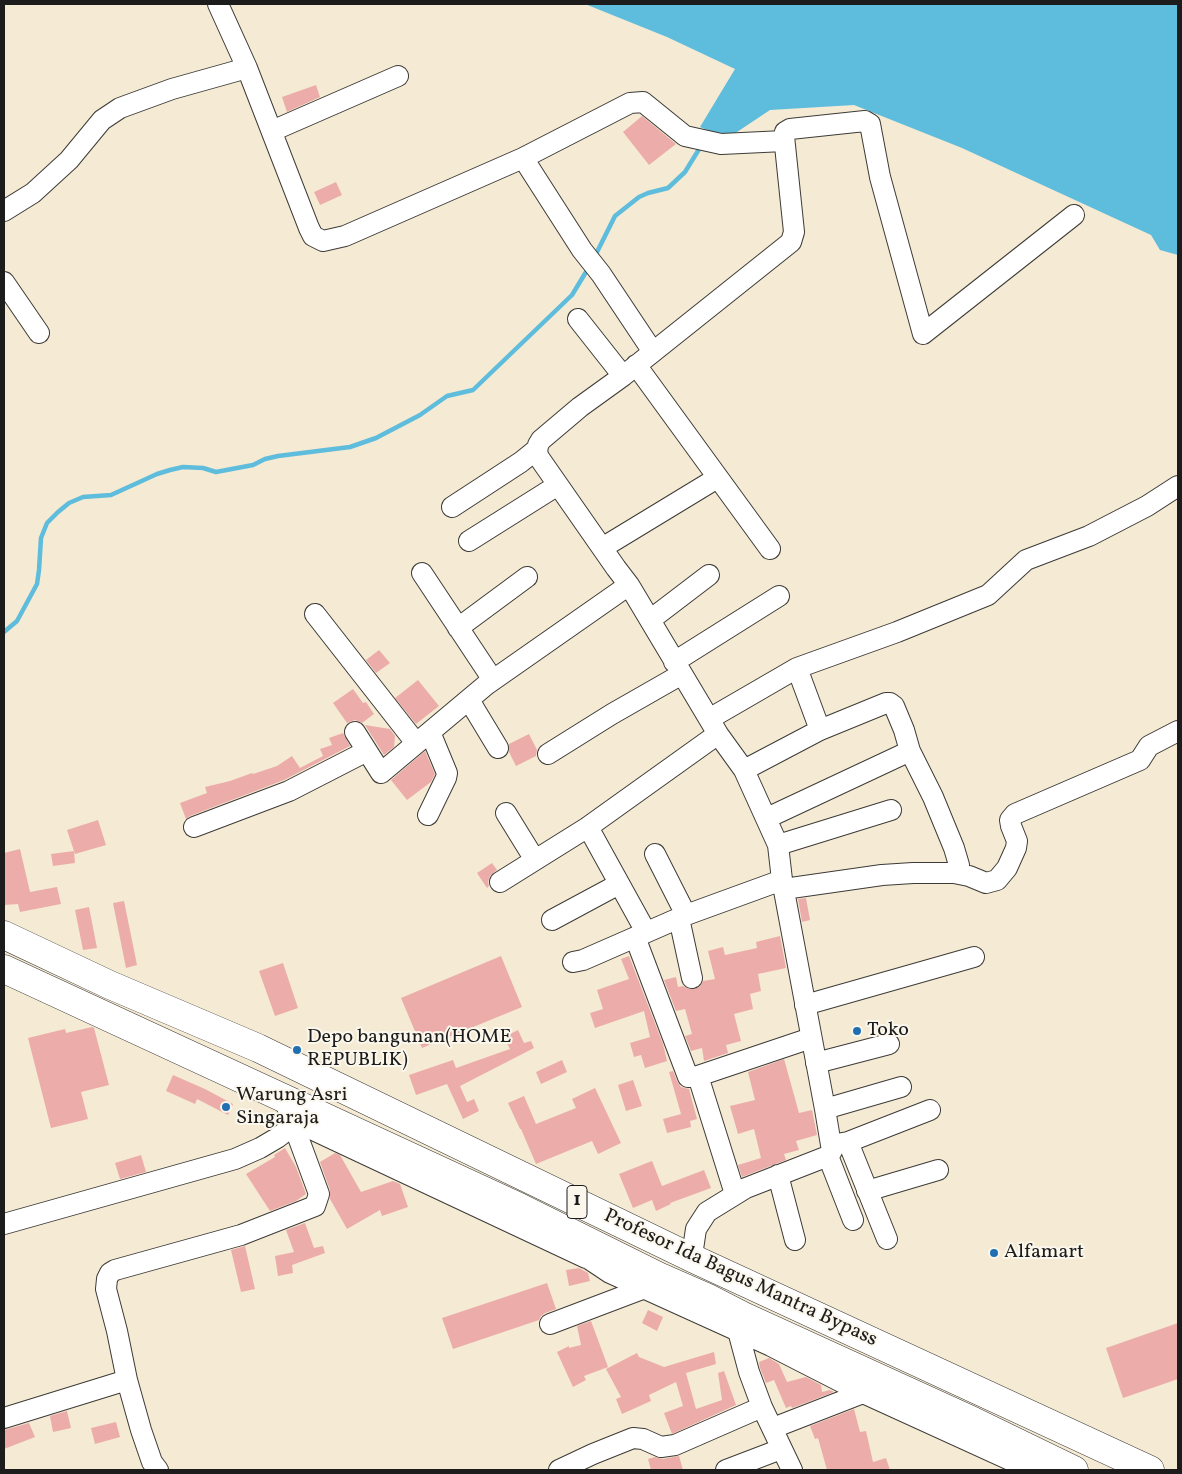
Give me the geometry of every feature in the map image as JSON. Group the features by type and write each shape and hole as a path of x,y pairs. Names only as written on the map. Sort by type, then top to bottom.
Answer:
{"highway":[{"name":"Profesor Ida Bagus Mantra Bypass","path":"4,935 110,985 258,1048 705,1264 1150,1470"},
{"name":"Profesor Ida Bagus Mantra Bypass","path":"4,969 290,1114 569,1232 658,1276 706,1297 740,1324 973,1421 1074,1470"},
{"path":"705,1264 706,1297"}],"street":[{"path":"218,4 247,68 309,228 313,236 323,241 345,236 523,158 633,102 643,102 685,136 720,144 784,141"},
{"path":"4,211 33,193 69,160 102,120 120,108 172,89 247,68"},
{"path":"272,131 398,76"},
{"path":"452,507 537,450 541,440 580,407 630,370 791,242 794,232 784,141 784,132 790,128 865,121 870,124 880,177 923,334 1074,215"},
{"path":"523,158 582,250 601,274 653,352"},
{"path":"4,282 39,333"},
{"path":"578,319 630,370 717,476 770,549"},
{"path":"537,450 537,454 558,485 629,585 713,726 744,770 767,818 778,845 783,884 811,1038 853,1220"},
{"path":"602,548 709,483 717,476"},
{"path":"470,541 558,485"},
{"path":"500,882 588,827 713,726 797,668 897,632 988,595 1026,560 1089,536 1147,506 1178,486"},
{"path":"422,573 493,680"},
{"path":"650,620 709,575"},
{"path":"458,628 527,577"},
{"path":"355,732 381,773 493,680 629,585"},
{"path":"548,754 612,714 779,596"},
{"path":"315,614 423,738 447,773 428,815"},
{"path":"797,668 820,730"},
{"path":"468,700 498,748"},
{"path":"744,770 820,730 890,703 894,706 910,751 933,797 952,842 959,865 954,873"},
{"path":"573,962 583,960 683,916 783,884 913,873 954,873 969,876 986,883 997,880 1007,868 1016,848 1017,841 1010,820 1015,814 1140,760 1149,746 1178,731"},
{"path":"194,827 289,791 367,751"},
{"path":"767,818 910,751"},
{"path":"778,845 891,810"},
{"path":"506,813 535,860"},
{"path":"588,827 619,884 640,934 687,1076 698,1076 811,1038"},
{"path":"655,854 683,916 692,978"},
{"path":"552,920 619,884"},
{"path":"805,1005 974,957"},
{"path":"816,1063 889,1044"},
{"path":"698,1076 735,1194"},
{"path":"826,1109 901,1087"},
{"path":"705,1264 693,1249 696,1229 707,1212 735,1194 836,1148 930,1110"},
{"path":"4,1224 235,1159 277,1138 290,1114"},
{"path":"290,1114 590,1259 610,1273 740,1324 771,1346 863,1393 1032,1470"},
{"path":"158,1470 152,1462 127,1380 106,1289 107,1279 110,1273 115,1270 241,1235 315,1206 319,1194 290,1114"},
{"path":"836,1148 867,1191 887,1239"},
{"path":"867,1191 938,1170"},
{"path":"778,1175 795,1240"},
{"path":"569,1232 581,1250 590,1259"},
{"path":"550,1324 645,1288"},
{"path":"740,1324 749,1372 762,1407 792,1470"},
{"path":"4,1418 127,1380"},
{"path":"772,1428 863,1393"},
{"path":"559,1470 633,1438 643,1439 661,1447 675,1445 762,1407"},
{"path":"726,1470 781,1449"}],"water":[{"path":"585,4 1178,4 1178,255 1160,250 1151,235 962,148 854,105 770,110 734,134 712,132 700,127 735,69 667,37"}],"building":[{"path":"316,85 320,97 287,112 282,97"},
{"path":"642,116 676,144 649,165 623,132"},
{"path":"336,182 342,195 320,205 314,192"},
{"path":"379,650 390,663 376,673 366,660"},
{"path":"418,680 439,706 416,724 395,698"},
{"path":"353,689 363,703 366,702 374,714 362,723 355,720 347,723 333,703"},
{"path":"365,725 390,729 395,736 394,747 384,755"},
{"path":"343,733 350,746 284,780 186,819 180,803 207,793 205,787 277,766 292,756 300,768 323,756 320,749 332,745 329,738"},
{"path":"529,734 537,750 536,756 516,766 509,752 509,744"},
{"path":"425,751 435,774 431,782 407,800 391,780"},
{"path":"98,820 106,845 75,854 67,830"},
{"path":"20,849 30,892 57,887 61,904 20,912 18,904 4,905 4,853"},
{"path":"74,851 75,863 53,866 51,854"},
{"path":"492,863 497,870 490,876 487,888 477,873"},
{"path":"806,898 810,920 802,922 798,899"},
{"path":"124,901 137,965 126,968 113,903"},
{"path":"89,907 97,948 83,950 75,910"},
{"path":"780,936 786,968 758,974 761,991 750,994 753,1009 734,1014 741,1041 726,1045 728,1053 704,1061 702,1048 691,1051 685,1036 692,1034 685,1009 676,1011 664,980 676,977 678,987 683,986 695,989 703,981 715,979 708,951 723,947 725,955 757,948 756,942"},
{"path":"501,956 522,1007 422,1048 401,998"},
{"path":"629,956 663,1044 667,1061 645,1068 641,1055 634,1057 630,1043 650,1037 644,1011 595,1028 590,1013 603,1009 597,990 629,979 621,959"},
{"path":"283,963 298,1008 275,1016 259,971"},
{"path":"94,1028 109,1085 81,1092 88,1119 51,1128 28,1038 65,1029 66,1033"},
{"path":"518,1030 524,1043 531,1041 534,1048 460,1086 467,1102 474,1099 479,1111 463,1119 447,1084 416,1095 409,1075 453,1060 456,1068 510,1049 504,1037"},
{"path":"784,1059 799,1113 812,1110 817,1135 796,1141 799,1150 784,1154 786,1160 742,1177 738,1165 761,1158 754,1129 738,1134 730,1106 755,1100 748,1072"},
{"path":"562,1060 567,1072 541,1084 536,1072"},
{"path":"673,1071 681,1087 689,1089 697,1119 690,1121 691,1127 667,1133 663,1119 681,1114 669,1072"},
{"path":"173,1075 233,1104 228,1115 197,1099 195,1104 166,1091"},
{"path":"633,1080 642,1106 626,1111 618,1085"},
{"path":"595,1088 621,1143 598,1154 592,1141 536,1164 508,1103 524,1096 536,1124 576,1108 572,1099"},
{"path":"285,1148 296,1167 306,1194 296,1201 270,1211 246,1174 275,1157 274,1155"},
{"path":"335,1153 340,1155 361,1192 393,1181 400,1184 408,1207 382,1216 380,1210 347,1229 330,1199 330,1190 320,1162"},
{"path":"141,1155 146,1172 120,1179 115,1163"},
{"path":"652,1161 662,1186 704,1170 711,1188 670,1203 656,1211 652,1200 633,1208 619,1174"},
{"path":"305,1223 314,1248 323,1246 325,1253 292,1265 293,1273 278,1276 275,1256 294,1252 286,1230"},
{"path":"245,1246 255,1289 241,1292 231,1250"},
{"path":"579,1268 588,1273 590,1281 569,1286 566,1270"},
{"path":"547,1283 556,1309 545,1313 539,1320 453,1349 442,1318"},
{"path":"648,1310 663,1317 657,1331 642,1323"},
{"path":"591,1321 608,1367 584,1376 586,1380 573,1387 557,1352 569,1346 569,1348 581,1345 577,1326"},
{"path":"1178,1323 1178,1379 1123,1398 1106,1348"},
{"path":"714,1352 716,1364 686,1373 696,1409 722,1400 718,1373 724,1371 736,1405 672,1434 664,1413 683,1406 676,1382 649,1395 651,1401 622,1414 616,1399 621,1397 606,1369 637,1353 639,1357 664,1367"},
{"path":"769,1358 779,1364 787,1382 806,1377 821,1385 822,1392 830,1390 834,1392 792,1408 791,1406 786,1408 774,1380 766,1383 760,1368 759,1362"},
{"path":"854,1409 860,1432 866,1431 873,1462 886,1458 890,1470 827,1470 818,1438 815,1439 810,1426"},
{"path":"67,1411 71,1428 53,1432 50,1416"},
{"path":"116,1422 120,1437 95,1444 91,1428"},
{"path":"29,1423 35,1437 4,1449 4,1430"},
{"path":"679,1456 683,1470 651,1470 648,1459"}],"waterway":[{"path":"595,256 615,216 639,197 668,188 685,172 701,146"},
{"path":"4,632 17,621 37,584 41,538 47,523 69,503 83,497 111,495 157,474 183,467 203,468 216,472 253,465 265,459 278,456 350,447 376,438 420,415 447,396 473,390 572,295 589,267"}],"place":[{"name":"Toko","path":"857,1031"},
{"name":"Depo bangunan(HOME REPUBLIK)","path":"297,1050"},
{"name":"Warung Asri Singaraja","path":"226,1107"},
{"name":"Alfamart","path":"994,1253"}]}
